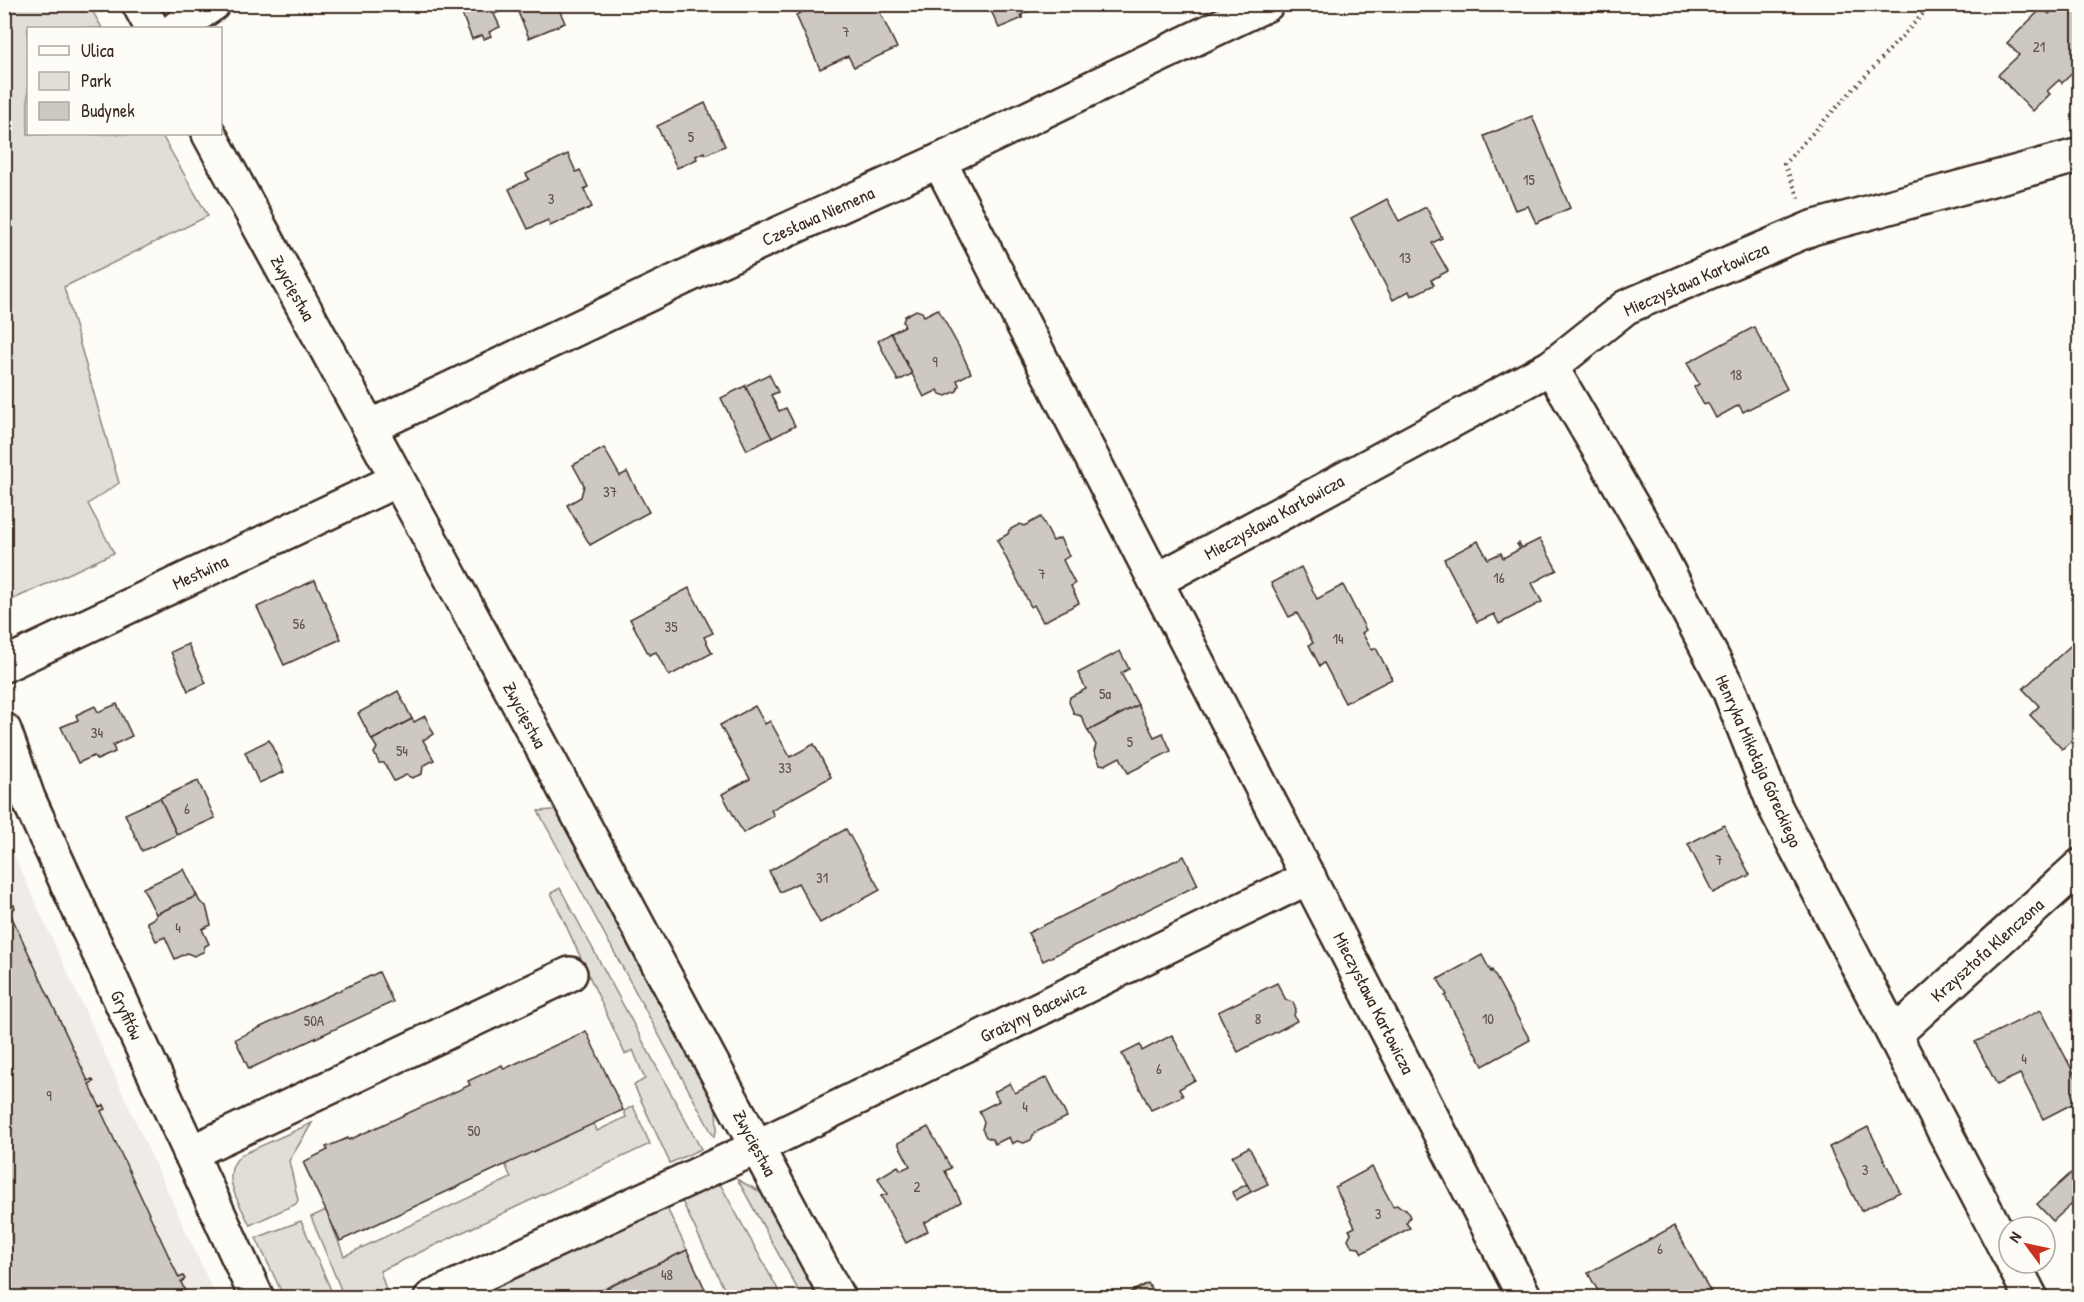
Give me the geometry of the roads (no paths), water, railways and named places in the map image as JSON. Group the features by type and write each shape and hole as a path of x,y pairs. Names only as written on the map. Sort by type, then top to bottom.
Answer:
{"street":[{"path":"139,4 151,27"},
{"path":"178,27 213,4"},
{"name":"Czesława Niemena","path":"370,427 712,264 939,161 1267,4"},
{"name":"Zwycięstwa","path":"210,135 370,427 838,1298"},
{"name":"Mieczysława Karłowicza","path":"1156,581 1551,367 1626,307 1812,228 2079,155"},
{"name":"Mieczysława Karłowicza","path":"939,161 1525,1298"},
{"name":"Henryka Mikołaja Góreckiego","path":"1551,367 1649,535 1729,690 1776,809 1997,1232"},
{"name":"Mestwina","path":"4,665 397,480"},
{"name":"Gryfitów","path":"4,730 16,803 190,1153 257,1298"},
{"name":"Krzysztofa Klenczona","path":"1895,1034 2079,866"},
{"name":"Grażyny Bacewicz","path":"431,1298 757,1147 1309,877"},
{"path":"190,1153 570,974"},
{"path":"2019,1275 2031,1298"}]}
